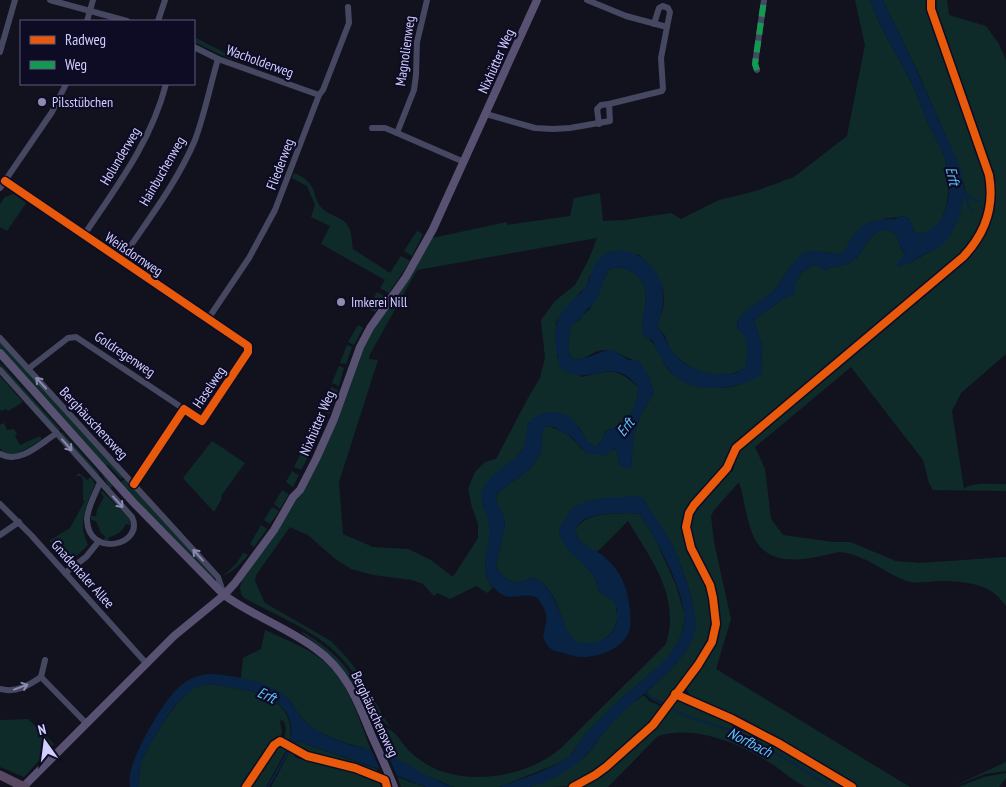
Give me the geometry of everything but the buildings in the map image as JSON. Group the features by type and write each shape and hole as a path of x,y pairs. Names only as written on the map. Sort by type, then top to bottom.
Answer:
{"highway":[{"path":"0,775 21,786"}],"main road":[{"name":"Nixhütter Weg","path":"21,786 174,636 224,595 260,550 279,522 293,496 300,490 334,418 360,347 370,328 406,278 418,256 464,162 537,0"},
{"name":"Berghäuschensweg","path":"0,353 117,485 224,595 310,645 330,660 349,683 394,787"}],"street":[{"path":"0,52 15,0"},
{"path":"50,0 123,20"},
{"path":"87,20 93,0"},
{"path":"158,20 165,0"},
{"name":"Magnolienweg","path":"396,133 414,90 417,42 427,0"},
{"path":"587,0 626,16 667,28"},
{"path":"757,70 755,64 764,0"},
{"path":"599,124 597,109 601,105 662,92 664,89 662,58 670,11 668,8 663,6 658,9 654,24"},
{"name":"Fliederweg","path":"208,318 249,258 275,210 349,23 348,7"},
{"name":"Wacholderweg","path":"195,48 218,59 319,95"},
{"name":"Hainbuchenweg","path":"121,260 173,182 188,154 202,119 218,59"},
{"path":"0,188 52,112 66,85"},
{"name":"Holunderweg","path":"84,235 141,148 159,108 166,85"},
{"path":"486,114 535,128 570,128 612,120 609,104"},
{"path":"372,128 384,128 464,162"},
{"name":"Weißdornweg","path":"5,181 246,344 249,348"},
{"name":"Goldregenweg","path":"28,369 68,338 76,337 184,409"},
{"name":"Berghäuschensweg","path":"0,338 218,577 224,595"},
{"name":"Haselweg","path":"134,484 184,409 202,421 249,348"},
{"path":"0,370 132,517 134,524 132,532 124,540 111,544 99,541 91,533 87,519 100,482"},
{"path":"0,454 11,458 20,457 57,433"},
{"name":"Gnadentaler Allee","path":"0,504 19,522 146,663"},
{"path":"0,535 19,522"},
{"path":"65,573 86,557 99,541"},
{"path":"0,689 22,688 41,677 45,660"},
{"path":"41,677 86,723"}],"green space":[{"path":"855,0 870,0 913,86 944,156 947,170 948,194 943,217 937,226 928,232 916,234 908,218 886,218 853,238 847,249 841,254 827,252 803,254 790,268 773,292 737,321 737,327 747,341 746,364 745,368 726,375 716,375 696,370 687,365 672,351 658,328 664,299 661,284 654,272 638,254 590,275 586,288 581,291 556,322 557,358 582,377 606,372 618,373 624,376 638,387 637,398 628,418 618,426 605,431 604,437 596,447 587,442 579,427 528,423 526,445 482,503 490,525 485,564 488,580 493,588 487,593 476,586 450,599 437,593 434,596 423,584 412,580 373,575 351,569 334,558 308,535 290,527 256,575 255,581 265,603 331,641 348,659 363,679 392,729 375,716 358,680 340,656 328,645 301,627 244,598 240,588 242,580 285,517 363,349 432,238 507,222 507,225 570,216 574,198 600,193 603,221 625,220 671,213 681,219 719,200 756,191 794,177 847,136 865,45","holes":["597,238 589,259 575,285 555,301 541,320 545,358 540,378 496,459 485,462 475,472 468,489 478,524 478,538 453,577 431,560 408,549 373,547 343,534 339,482 378,360 369,359 369,356 417,270"]},
{"path":"883,0 929,0 931,12 988,176 989,199 985,219 976,238 962,256 738,444 723,471 691,507 684,528 688,544 709,589 714,609 714,626 703,655 667,704 651,697 647,692 675,665 687,650 694,632 694,612 684,572 674,549 643,498 599,499 570,511 559,531 565,545 593,576 599,592 606,595 616,606 616,622 609,634 598,642 583,644 576,642 570,637 556,601 543,583 532,577 521,582 511,581 506,579 499,571 496,565 505,525 496,496 501,490 529,470 542,451 542,435 546,426 566,434 582,449 617,450 619,465 632,466 635,430 654,392 649,376 638,361 612,351 603,350 581,359 572,359 568,349 571,325 579,321 582,315 590,309 609,269 619,267 629,270 642,281 646,296 643,321 645,337 655,346 671,372 678,378 695,385 723,388 739,385 761,375 762,345 754,320 783,299 794,294 795,284 805,270 814,265 824,270 850,263 857,257 871,237 876,233 887,230 897,235 899,245 905,255 897,266 912,262 936,249 965,188 949,143"},
{"path":"933,0 947,0 949,15 986,26 999,44 1006,60 1006,354 961,393 952,411 964,489 979,484 1006,484 1006,491 933,490 929,483 923,460 851,367 755,447 765,469 771,519 783,535 833,542 850,542 896,561 920,563 1006,557 1006,606 991,591 978,585 941,581 917,583 908,581 858,556 850,554 839,552 799,559 781,558 772,555 764,551 754,538 739,482 711,516 714,542 731,619 716,669 910,787 855,787 779,742 692,700 687,690 687,682 712,647 717,630 718,614 712,590 690,541 687,524 692,510 701,499 717,481 733,471 737,453 747,440 964,259 984,230 992,199 991,175 934,10"},
{"path":"196,38 233,57 232,60 195,42"},
{"path":"294,173 308,182 317,201 325,211 346,223 352,238 353,249 390,273 401,256 410,261 389,293 380,288 385,280 321,244 330,226 311,217 315,205 307,186 292,178"},
{"path":"14,194 26,203 7,231 0,227 0,204 5,197"},
{"path":"417,231 423,234 412,256 404,251"},
{"path":"377,292 386,297 375,312 368,308"},
{"path":"358,325 363,328 354,345 348,342"},
{"path":"0,342 123,477 121,479 108,465 106,466 0,348"},
{"path":"347,345 352,347 346,364 340,363"},
{"path":"0,358 101,471 113,486 110,489 102,474"},
{"path":"0,363 60,429 58,431 0,365"},
{"path":"339,366 344,368 339,386 332,383"},
{"path":"0,376 23,402 8,411 6,409 1,411 0,409"},
{"path":"331,387 338,390 329,414 322,410"},
{"path":"320,414 327,417 319,435 312,431"},
{"path":"4,423 7,430 14,429 17,434 15,436 20,445 40,436 42,439 19,452 7,454 3,452 0,446 0,425"},
{"path":"62,432 98,472 101,479 60,433"},
{"path":"310,434 318,437 310,454 303,450"},
{"path":"212,441 245,463 221,496 222,498 214,512 183,478"},
{"path":"301,453 308,457 301,470 294,467"},
{"path":"292,471 299,475 293,487 286,482"},
{"path":"79,473 87,480 91,477 95,484 86,507 83,522 88,545 69,563 49,541 70,528 85,501 83,500 83,480 81,476 76,476"},
{"path":"125,479 214,577 212,579 163,529 121,482"},
{"path":"282,490 289,494 280,509 274,504"},
{"path":"102,491 129,518 130,525 126,524 119,533 109,537 108,541 104,540 105,536 101,533 96,521 91,520 91,516 96,516 104,497 101,493"},
{"path":"272,507 279,511 270,524 264,520"},
{"path":"630,513 640,514 656,541 676,585 685,616 682,634 671,654 659,667 625,695 584,736 570,756 557,764 499,787 454,787 422,774 388,755 377,722 393,732 408,750 426,764 441,771 476,777 495,776 531,766 561,748 666,644 670,627 670,610 667,594 654,564 628,521 597,552 583,544 575,530 580,524 592,517"},
{"path":"261,525 267,529 254,547 250,544"},
{"path":"244,552 244,554 248,555 234,570 223,576 236,564"},
{"path":"265,630 307,650 322,660 337,675 359,717 371,750 346,743 321,732 304,721 290,701 280,692 267,686 241,679 243,658 261,649"},
{"path":"301,631 327,649 346,667 360,689 373,718 369,720 357,693 343,671 326,652"},
{"path":"208,684 251,691 265,696 276,703 285,712 290,725 290,741 287,744 284,742 286,728 283,720 280,721 282,732 280,739 270,747 245,787 139,787 139,773 144,756 163,723 186,693 195,687"},
{"path":"644,695 649,701 665,708 648,728 623,752 582,781 571,786 529,787 560,774 582,759 617,717"},
{"path":"676,696 731,720 778,744 850,787 807,787 762,758 734,744 704,735 673,733 658,736 608,787 576,787 603,771 653,727"},
{"path":"28,719 54,744 24,777 0,767 0,720"},
{"path":"297,741 377,769 378,774 339,759 306,752 306,749 296,747 294,744"},
{"path":"280,744 288,747 266,787 247,787 272,750"},
{"path":"291,749 295,757 299,759 316,759 341,766 384,781 386,787 271,787"},
{"path":"1006,762 1006,771 985,774 954,786"},
{"path":"1006,773 1006,778 999,787 959,787 984,777"},
{"path":"397,777 425,787 401,787"}],"water":[{"name":"Erft","path":"870,0 883,0 959,165 962,173 964,198 956,224 947,240 941,246 906,264 897,266 899,260 905,254 899,245 897,235 887,230 876,233 871,237 857,257 850,263 823,270 821,267 814,265 805,270 797,280 795,294 783,299 754,320 762,345 761,375 743,384 722,388 691,385 677,378 668,369 653,341 645,337 643,321 646,296 642,281 629,270 619,267 609,269 595,301 571,325 568,349 572,359 577,359 587,358 611,349 629,360 638,360 649,376 654,392 635,430 632,466 627,469 619,465 617,450 614,449 604,456 586,453 573,438 554,427 546,426 542,435 542,451 529,470 501,490 496,496 505,525 496,565 502,575 511,581 521,582 532,577 541,582 553,597 569,633 575,641 590,643 604,639 614,630 617,612 616,605 610,598 599,592 593,576 565,546 559,531 569,512 578,505 604,498 639,496 643,498 667,535 679,560 688,585 694,611 695,631 691,643 673,667 617,718 575,765 554,778 534,786 499,787 558,764 568,757 594,724 663,662 676,645 684,625 684,612 676,583 662,552 640,514 603,514 583,520 575,530 582,543 602,555 619,573 627,595 630,611 628,634 619,645 605,653 580,657 551,649 543,638 546,613 537,598 526,595 511,597 500,594 489,581 486,574 485,565 489,524 481,499 482,491 489,480 523,449 530,422 535,417 544,413 563,413 574,421 590,444 596,447 604,437 605,431 618,426 628,418 635,403 638,387 625,375 607,372 579,375 561,369 559,363 555,341 558,320 566,307 586,286 599,259 608,253 618,250 628,251 646,261 659,277 662,287 663,304 658,328 674,353 683,362 695,369 715,374 731,374 745,368 747,360 746,340 743,333 737,327 740,317 771,293 794,262 803,254 817,251 841,254 856,232 864,225 873,221 905,217 909,219 916,234 919,234 934,227 943,216 949,192 944,156 913,86"},
{"name":"Erft","path":"210,674 252,680 273,688 288,699 304,721 321,733 353,746 389,755 454,787 426,787 297,741 294,744 290,741 291,728 288,716 275,701 247,690 218,685 201,685 186,694 171,711 142,761 139,787 130,787 130,775 136,755 164,704 185,682 197,676"}],"pier":[{"path":"370,747 387,752 398,779 381,772"}],"waterway":[{"name":"Erft","path":"963,189 970,209 973,212"},
{"path":"965,192 970,198 979,201"},
{"name":"Norfbach","path":"645,692 651,698 688,717 739,733 831,787"},
{"path":"268,787 294,741"}],"marked path":[{"path":"757,70 755,64 764,0"}],"cycle path":[{"path":"573,787 606,767 653,725 698,665 712,642 716,624 713,598 710,585 691,548 686,527 689,513 694,505 727,468 736,448 963,257 982,230 991,198 989,175 931,9 931,0"},
{"path":"5,181 248,346 248,352 202,421 184,409 134,484"},
{"path":"675,694 732,719 778,743 852,787"},
{"path":"246,787 274,745 280,741 307,756 355,768 385,780 387,787"}],"place":[{"name":"Pilsstübchen","path":"42,102"},
{"name":"Imkerei Nill","path":"341,302"}]}
